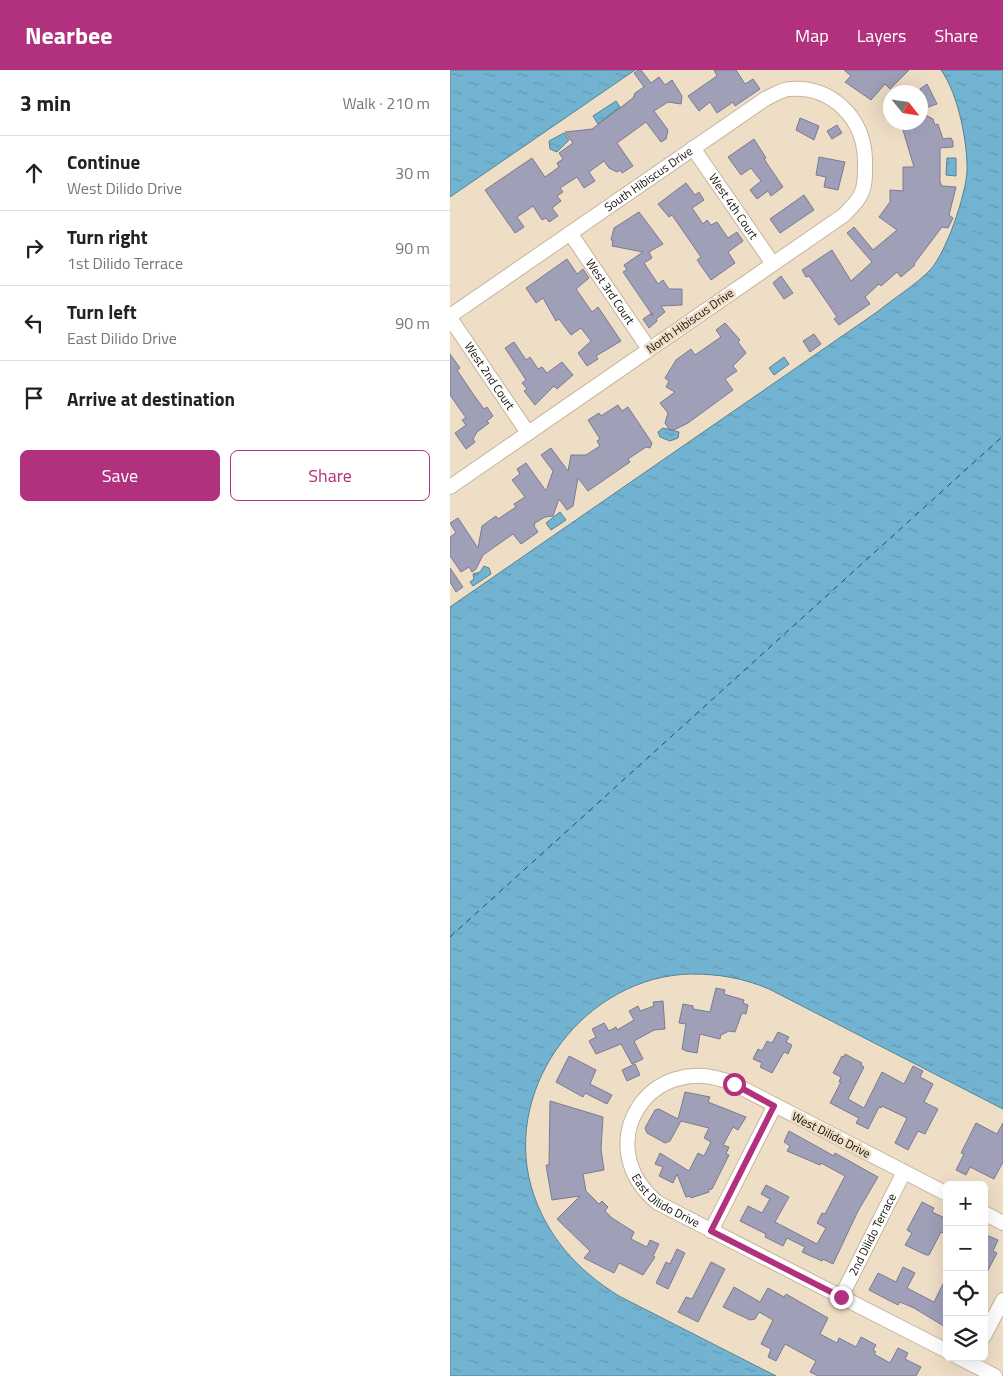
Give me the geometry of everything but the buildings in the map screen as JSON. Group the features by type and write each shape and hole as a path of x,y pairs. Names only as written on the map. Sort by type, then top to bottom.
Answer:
{"street":[{"name":"South Hibiscus Drive","path":"450,317 765,99 788,88 810,90 830,97 844,107 854,119"},
{"name":"North Hibiscus Drive","path":"450,487 844,215 861,194 865,173 865,153 861,135 854,119"},
{"name":"West 4th Court","path":"693,148 773,264"},
{"name":"West 3rd Court","path":"570,234 650,349"},
{"name":"West 2nd Court","path":"450,317 528,433"},
{"name":"West Dilido Drive","path":"638,1110 648,1096 662,1085 679,1077 699,1075 724,1080 943,1192"},
{"path":"711,1231 774,1106"},
{"name":"East Dilido Drive","path":"638,1110 630,1128 627,1145 632,1170 641,1186 664,1206 943,1350"},
{"name":"2nd Dilido Terrace","path":"841,1297 904,1172"},
{"path":"988,1215 1003,1223"},
{"path":"988,1328 1003,1300"},
{"path":"970,1361 995,1376"}],"water":[{"path":"450,70 635,70 450,197"},
{"path":"941,70 1003,70 1003,1109 769,989 740,979 691,974 653,980 618,994 587,1015 561,1042 542,1075 530,1110 526,1148 531,1186 537,1204 564,1250 576,1263 604,1286 619,1296 776,1376 450,1376 450,607 877,312 931,269 949,237 963,195 967,172 966,147 961,119 952,92"},
{"path":"616,101 620,107 598,124 593,116"},
{"path":"564,133 569,140 557,152 550,149 549,141"},
{"path":"947,158 956,158 956,176 946,175"},
{"path":"784,357 789,364 774,375 769,368"},
{"path":"663,428 679,432 678,438 670,441 660,437 658,432"},
{"path":"560,512 566,520 551,530 546,523"},
{"path":"484,566 489,568 491,574 473,586 470,582 474,579 473,574 480,572"}],"ferry route":[{"path":"450,937 1003,436"}],"route":[{"path":"734,1084 774,1106 711,1231 841,1297"}]}
